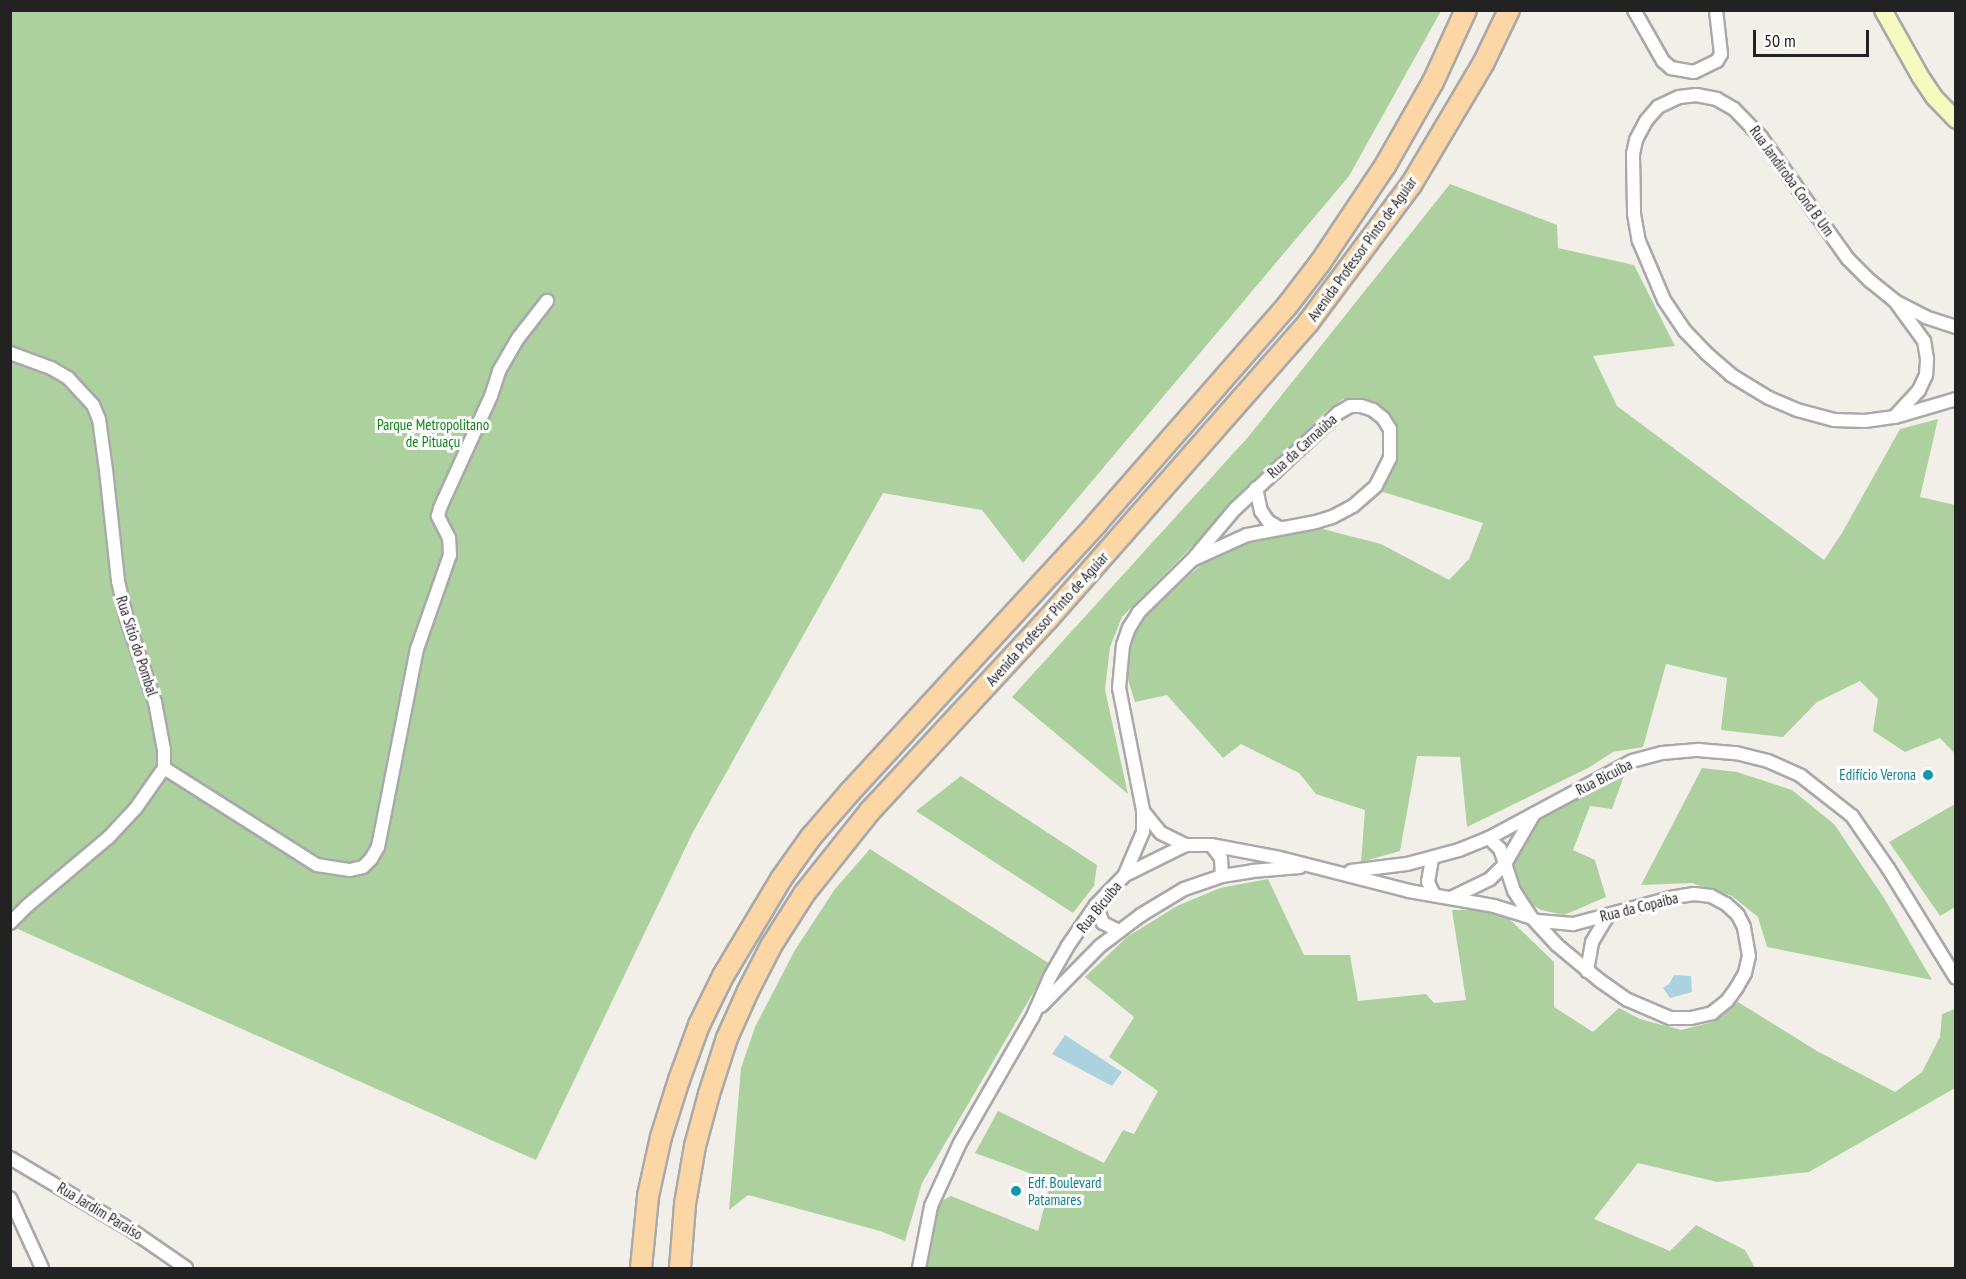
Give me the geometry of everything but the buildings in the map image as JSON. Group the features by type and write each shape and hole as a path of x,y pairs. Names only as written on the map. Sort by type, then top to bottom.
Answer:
{"main road":[{"name":"Avenida Professor Pinto de Aguiar","path":"641,1269 648,1196 661,1137 679,1080 699,1025 723,976 781,879 811,837 850,792 1097,523 1287,306 1320,263 1385,166 1433,82 1466,10"},
{"name":"Avenida Professor Pinto de Aguiar","path":"680,1269 685,1204 695,1146 727,1038 771,946 804,894 870,811 1101,559 1308,323 1411,185 1484,62 1509,10"},
{"path":"1884,10 1920,76 1934,97 1956,120"}],"street":[{"path":"1634,10 1663,61 1680,71 1694,72 1717,61 1721,54 1716,10"},
{"path":"1694,72 1696,94 1679,97 1658,107 1646,121 1636,140 1633,154 1634,214 1639,241 1664,300 1685,331 1731,375 1769,398 1797,410 1834,420 1865,422 1895,417 1956,399"},
{"name":"Rua Jandiroba Cond B Um","path":"1696,94 1717,99 1746,118 1848,259 1895,300 1926,317 1956,327"},
{"path":"1895,300 1924,341 1927,359 1926,375 1919,390 1895,417"},
{"path":"10,923 109,837 136,808 164,768 317,865 350,870 363,867 371,859 380,839 417,649 450,555 449,538 438,516 440,508 491,396 499,371 519,337 548,301"},
{"name":"Rua Sítio do Pombal","path":"10,353 51,368 68,378 87,396 99,419 118,581 126,617 155,702 162,730 164,768"},
{"name":"Rua da Carnaúba","path":"1125,874 1141,840 1143,810 1119,688 1124,645 1139,612 1192,560 1256,488 1338,413 1350,406 1373,410 1390,429 1390,458 1376,486 1366,496 1332,517 1247,535 1192,560"},
{"path":"1256,488 1261,511 1268,521 1279,528"},
{"name":"Rua Bicuíba","path":"1340,872 1381,869 1432,859 1489,838 1632,761 1662,753 1698,750 1736,753 1768,761 1801,776 1852,816 1956,978"},
{"name":"Rua da Carnaúba","path":"1143,810 1161,833 1186,845"},
{"path":"1452,898 1490,879 1505,864 1535,813"},
{"path":"1489,838 1500,849 1514,891 1534,919"},
{"name":"Rua Bicuíba","path":"919,1269 931,1206 941,1180 1033,1016 1050,976 1096,905 1125,874 1186,845 1210,845 1235,848 1434,896 1494,906 1534,919"},
{"path":"1210,845 1221,858 1222,876"},
{"path":"1432,859 1428,882 1434,896"},
{"name":"Rua Bicuíba","path":"1033,1016 1086,959 1119,931 1184,889 1222,876 1252,871 1310,867"},
{"name":"Rua da Copaíba","path":"1694,894 1711,896 1726,904 1738,915 1744,927 1749,956 1745,973 1727,1001 1712,1013 1691,1018 1670,1018 1650,1011 1587,971 1557,945 1534,919 1573,924 1674,897 1694,894"},
{"path":"1096,905 1103,923 1119,931"},
{"path":"1587,971 1592,942 1608,915"},
{"name":"Rua Jardim Paraíso","path":"10,1158 131,1230 186,1269"},
{"path":"10,1198 42,1269"}],"green space":[{"name":"Parque Metropolitano de Pituaçu","path":"11,11 1441,11 1349,176 1023,563 982,510 883,493 693,832 536,1160 11,926"},
{"path":"1450,184 1557,225 1558,248 1634,265 1675,346 1593,356 1617,406 1824,560 1842,533 1900,429 1938,419 1920,497 1955,505 1955,754 1940,738 1905,752 1873,731 1878,699 1860,681 1817,702 1783,737 1721,730 1727,678 1666,664 1643,747 1613,752 1588,768 1467,827 1460,757 1417,756 1400,851 1361,862 1365,810 1316,794 1299,773 1241,744 1223,758 1167,695 1135,702 1126,673 1136,624 1239,530 1319,528 1381,544 1449,580 1469,559 1483,523 1380,491 1396,451 1389,421 1377,405 1343,399 1325,412 1122,617 1110,647 1105,690 1128,794 1012,697 1249,436"},
{"path":"1702,768 1737,772 1792,790 1834,824 1884,898 1932,980 1767,947 1758,917 1732,896 1692,883 1641,885"},
{"path":"961,776 1097,865 1094,886 1073,913 916,811"},
{"path":"1624,776 1612,809 1590,806 1573,850 1595,860 1606,897 1564,915 1541,910 1526,901 1514,877 1516,848 1534,818"},
{"path":"1955,804 1955,907 1940,916 1889,842"},
{"path":"870,849 1050,964 922,1183 905,1241 880,1231 748,1195 729,1210 741,1068 755,1027 795,950 835,889"},
{"path":"1268,879 1304,955 1350,955 1358,1001 1426,994 1434,1003 1466,1000 1452,910 1500,910 1554,962 1554,1007 1593,1032 1619,1008 1640,1019 1681,1030 1713,1022 1738,1002 1817,1051 1895,1092 1922,1072 1940,1037 1942,1014 1955,1009 1955,1088 1809,1172 1717,1182 1638,1163 1594,1219 1670,1251 1696,1225 1745,1250 1755,1268 919,1268 931,1206 951,1196 1038,1231 1051,1181 975,1153 998,1111 1104,1163 1123,1130 1134,1134 1158,1091 1109,1057 1134,1017 1085,977 1127,937 1177,906 1220,888"}],"water":[{"path":"1674,975 1691,976 1692,992 1670,998 1663,988 1669,984"},
{"path":"1065,1035 1122,1072 1112,1086 1052,1054"}],"place":[{"name":"Edifício Verona","path":"1928,775"},
{"name":"Edf. Boulevard Patamares","path":"1016,1191"}]}
